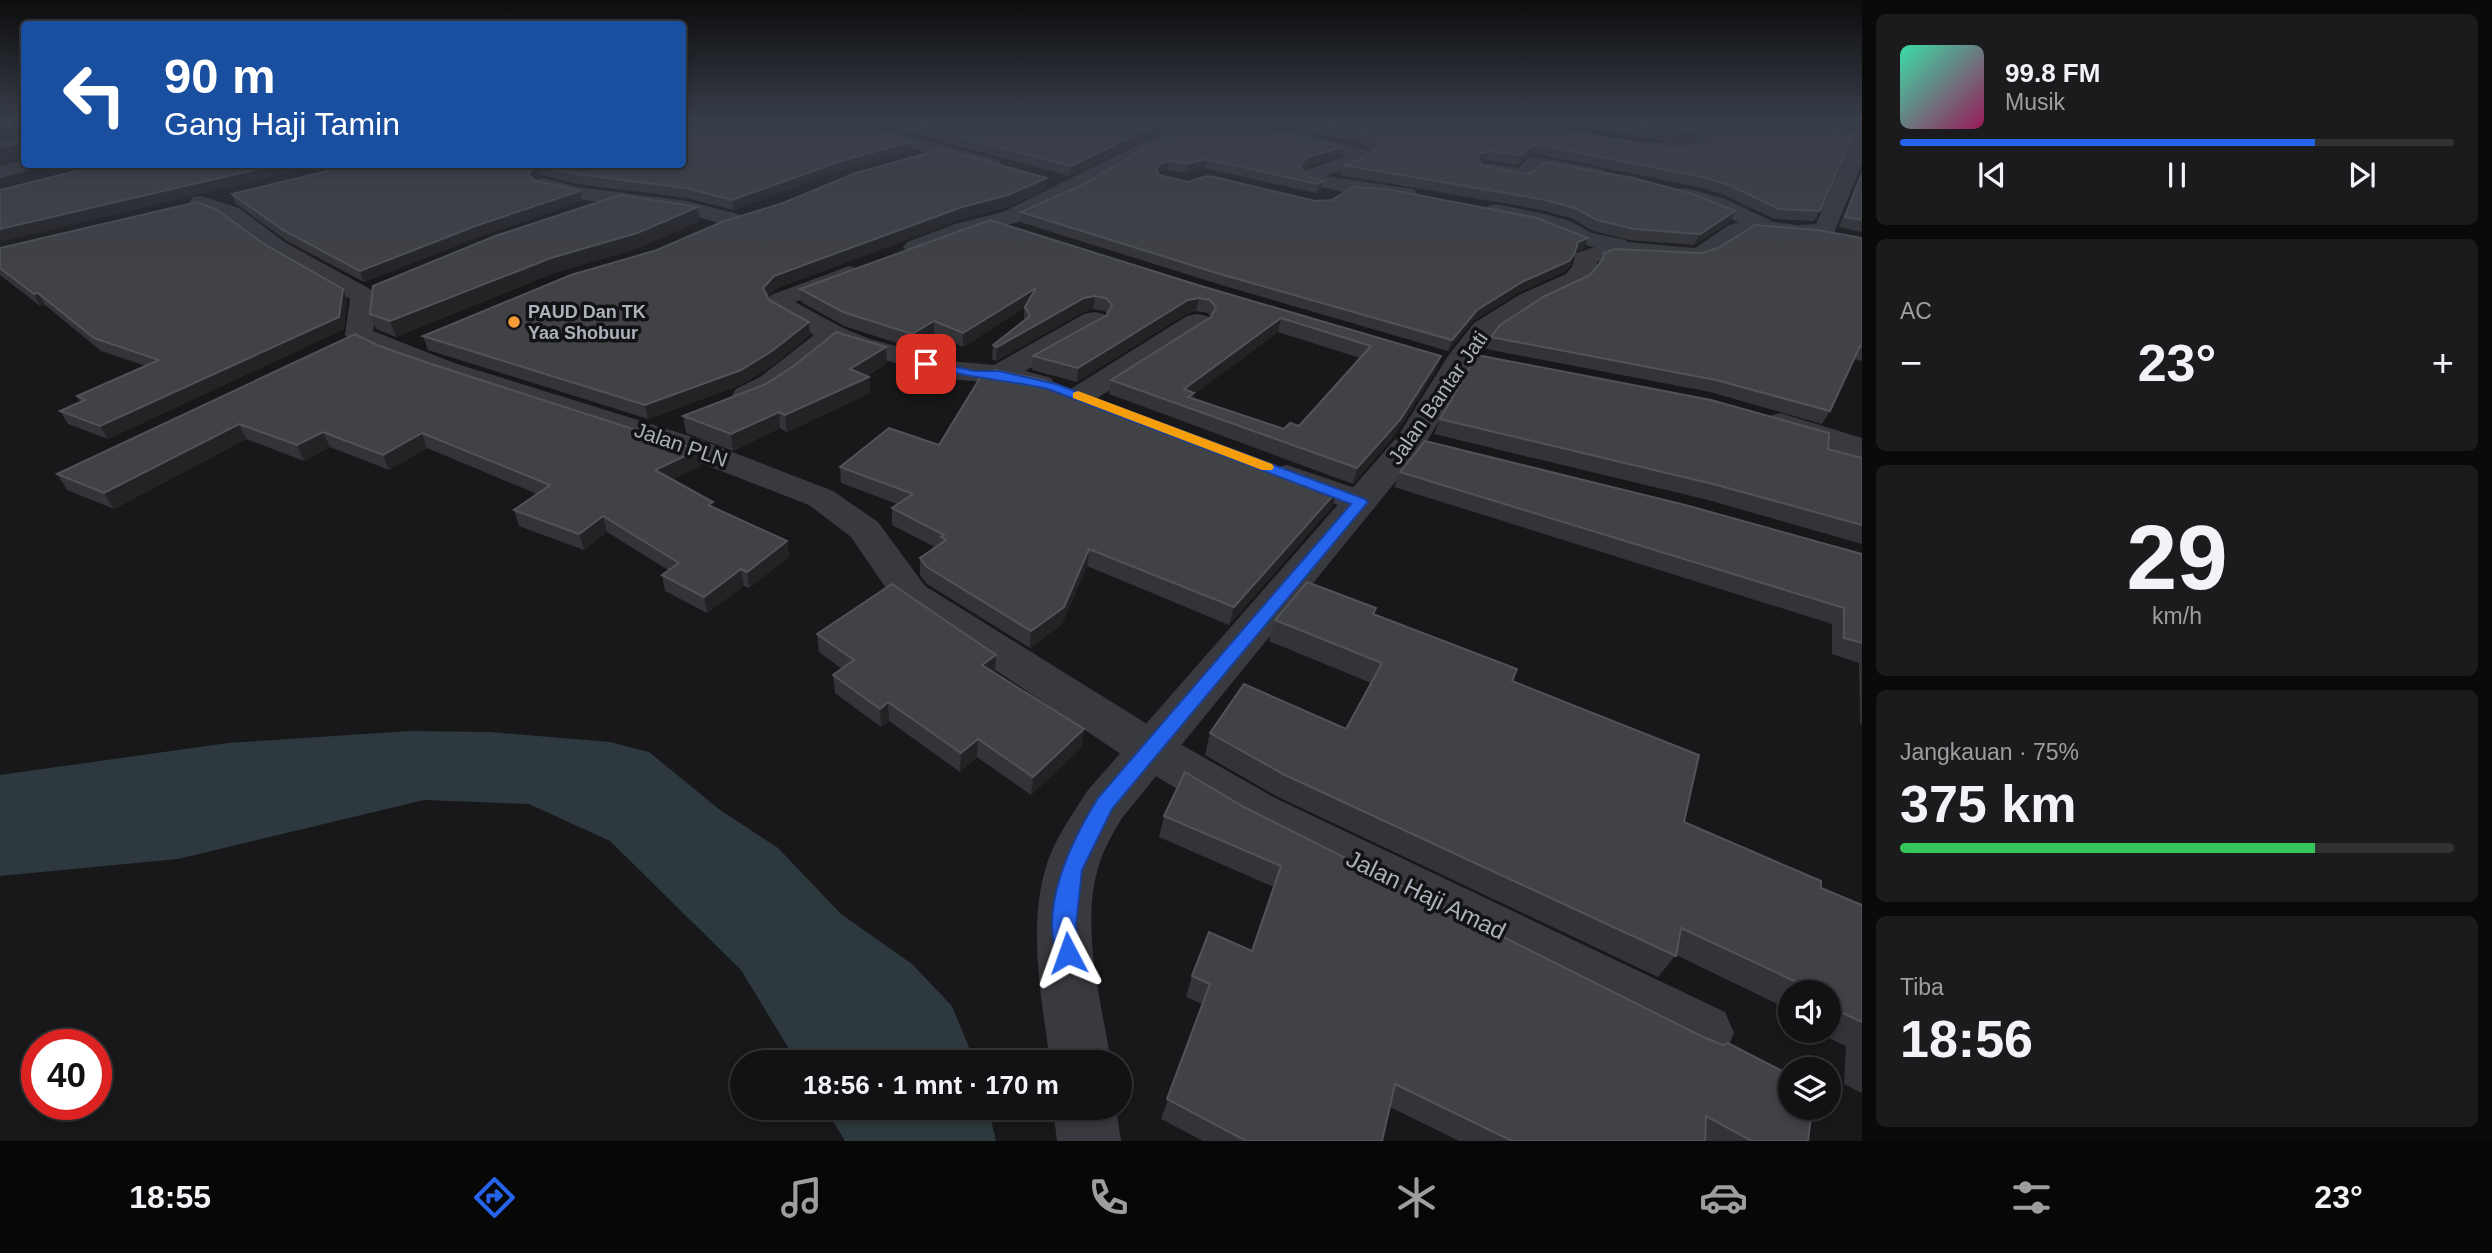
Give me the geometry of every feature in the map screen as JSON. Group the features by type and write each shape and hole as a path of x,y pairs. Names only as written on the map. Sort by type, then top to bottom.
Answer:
{"street":[{"path":"1084,173 994,223 971,226 780,301 782,306 833,334 860,345 948,370 999,374 1080,396 1114,409"},
{"path":"1315,173 1310,177 1315,180 1421,197"},
{"path":"1384,190 1409,173"},
{"path":"1483,173 1480,176 1525,173"},
{"path":"1590,173 1613,178"},
{"path":"1812,232 1829,225 1846,173"},
{"path":"542,184 577,193 744,216 693,235"},
{"path":"1320,202 1347,187"},
{"path":"1664,189 1708,201 1764,226"},
{"name":"Jalan PLN","path":"242,192 188,205 230,213 278,248 373,291 347,341 393,351 647,434 745,467 821,498 865,530 911,595 1151,750"},
{"path":"569,216 624,198"},
{"path":"1472,207 1562,226 1585,238 1691,256 1712,251 1742,227 1764,226 1849,239"},
{"path":"994,223 1030,234"},
{"name":"Jalan Bantar Jati","path":"1079,1050 1064,925 1071,870 1087,834 1105,804 1360,502 1424,444 1460,360 1484,329 1528,301 1575,279 1584,269 1585,258 1618,245"},
{"path":"999,374 1094,320"},
{"path":"1080,396 1196,322"},
{"path":"722,404 771,383 833,334"},
{"path":"393,351 429,335"},
{"path":"1751,414 1862,448"},
{"path":"647,434 686,418"},
{"path":"1257,464 1360,502"},
{"name":"Jalan Haji Amad","path":"1151,750 1257,812 1704,1033"},
{"path":"1086,1120 1089,1141"}],"shaded area":[{"path":"410,731 490,732 610,742 649,752 720,810 778,848 841,914 912,964 952,1006 970,1050 790,1050 741,970 610,841 529,804 424,800 178,859 0,876 0,775 228,743"},
{"path":"832,1120 991,1120 996,1141 845,1141"}],"building":[{"path":"67,173 240,173 0,229 0,190"},
{"path":"318,173 529,173 533,180 580,191 478,225 360,271 283,230 232,194"},
{"path":"573,173 807,173 732,200 686,188"},
{"path":"855,173 1030,173 1047,178 1008,195 962,207 774,276 763,288 769,300 809,322 772,351 741,370 645,405 423,336 571,275 657,250 722,222 783,203"},
{"path":"1102,173 1158,173 1188,182 1207,176 1315,201 1332,200 1353,187 1386,189 1537,218 1588,238 1578,242 1569,261 1522,282 1477,310 1452,340 1220,274 1021,212"},
{"path":"1269,173 1305,173 1308,177 1323,181 1318,184"},
{"path":"1391,173 1607,173 1693,194 1735,211 1700,234 1634,229 1597,220 1575,208 1541,199"},
{"path":"1684,173 1836,173 1820,211 1779,209 1729,185"},
{"path":"1862,174 1862,220 1845,217"},
{"path":"620,195 698,207 637,233 551,258 390,321 370,314 373,286 495,236"},
{"path":"197,202 217,210 264,244 343,289 339,317 100,426 60,411 85,400 77,396 159,360 94,338 38,293 34,294 0,268 0,248"},
{"path":"990,220 1201,286 1441,356 1400,420 1357,468 1111,380 1211,317 1216,307 1210,300 1188,300 1078,368 1033,356 1107,315 1112,305 1106,298 1084,298 997,347 993,345 1030,316 1025,307 1036,288 963,333 934,321 912,334 843,312 800,289","holes":["1281,318 1371,346 1299,426 1290,423 1284,429 1188,397 1194,393 1184,389"]},
{"path":"1755,225 1817,230 1862,238 1862,347 1860,346 1830,411 1716,380 1491,337 1500,325 1543,297 1590,275 1603,259 1604,253 1615,249 1702,253 1718,248"},
{"path":"836,332 886,347 850,369 869,377 785,415 779,412 731,434 683,416 766,384"},
{"path":"355,334 377,345 428,363 698,450 655,470 713,502 708,505 787,541 747,572 741,569 704,597 662,575 679,563 603,516 579,534 514,510 550,485 422,433 383,455 323,432 297,445 239,424 104,493 57,474"},
{"path":"1477,355 1711,400 1829,433 1828,449 1862,458 1862,525 1717,485 1440,419"},
{"path":"995,370 1043,380 1337,491 1234,607 1089,549 1064,607 1031,631 927,567 920,558 946,540 941,537 944,535 892,508 913,494 840,467 889,428 939,445 980,378"},
{"path":"1425,441 1689,506 1862,554 1862,643 1844,638 1844,608 1400,472"},
{"path":"1307,582 1376,608 1373,614 1517,669 1512,681 1699,755 1684,822 1821,881 1821,888 1862,905 1862,1022 1841,1012 1841,980 1792,980 1681,928 1676,956 1283,774 1210,733 1244,684 1346,729 1382,663 1275,620"},
{"path":"892,584 996,655 982,665 1084,729 1033,777 978,739 961,753 888,702 880,709 833,675 854,660 817,634"},
{"path":"1185,772 1244,807 1701,1036 1723,1045 1728,1043 1778,1069 1778,1120 1811,1120 1808,1141 1752,1141 1706,1116 1705,1141 1512,1141 1395,1084 1382,1141 1246,1141 1167,1099 1210,984 1192,976 1209,932 1252,951 1281,866 1164,816"}],"slow traffic":[{"path":"1078,395 1267,467"}],"place":[{"name":"PAUD Dan TK Yaa Shobuur","path":"514,322"}],"route":[{"path":"926,364 974,374 999,374 1052,386 1360,502 1105,804 1087,834 1071,870 1064,925 1068,953"}]}
